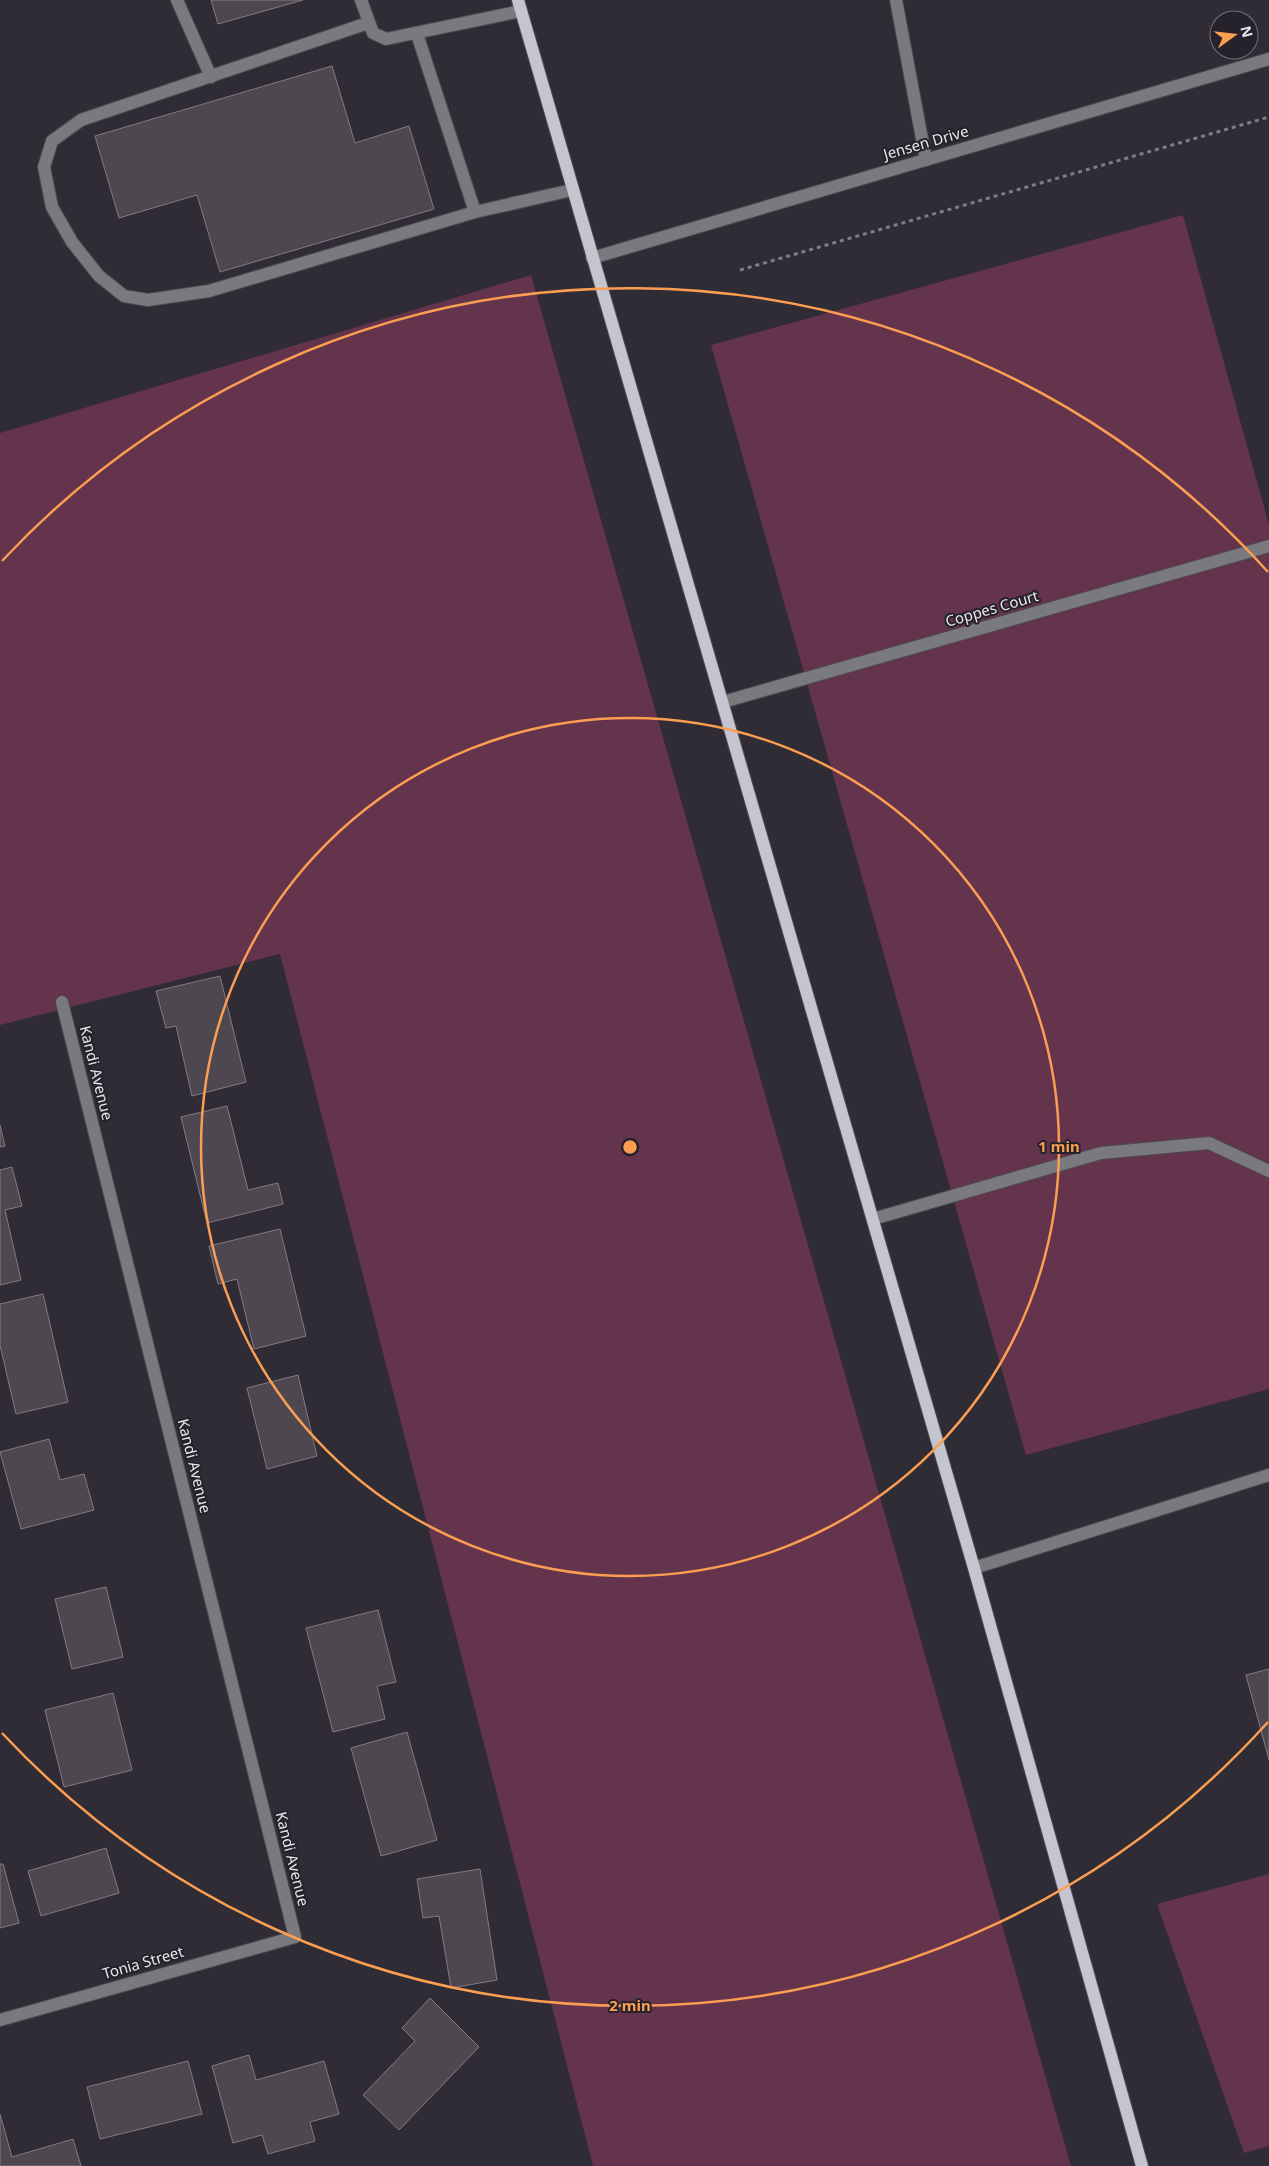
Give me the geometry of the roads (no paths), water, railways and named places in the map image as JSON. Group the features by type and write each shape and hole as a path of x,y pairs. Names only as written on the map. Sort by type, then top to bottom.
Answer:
{"main road":[{"path":"520,6 974,1568 1142,2166"}],"street":[{"path":"177,0 211,77"},
{"path":"361,0 373,33 386,39 417,34 520,6"},
{"path":"896,0 926,160"},
{"path":"368,23 81,120 52,141 44,167 52,207 72,242 99,276 124,296 148,300 209,291 475,212 572,190"},
{"path":"417,34 475,212"},
{"name":"Jensen Drive","path":"592,258 1269,59"},
{"name":"Coppes Court","path":"723,702 1269,546"},
{"name":"Kandi Avenue","path":"62,1002 295,1937"},
{"path":"873,1219 1101,1153 1209,1143 1269,1172"},
{"path":"974,1568 1269,1475"},
{"name":"Tonia Street","path":"0,2020 295,1937"}]}
